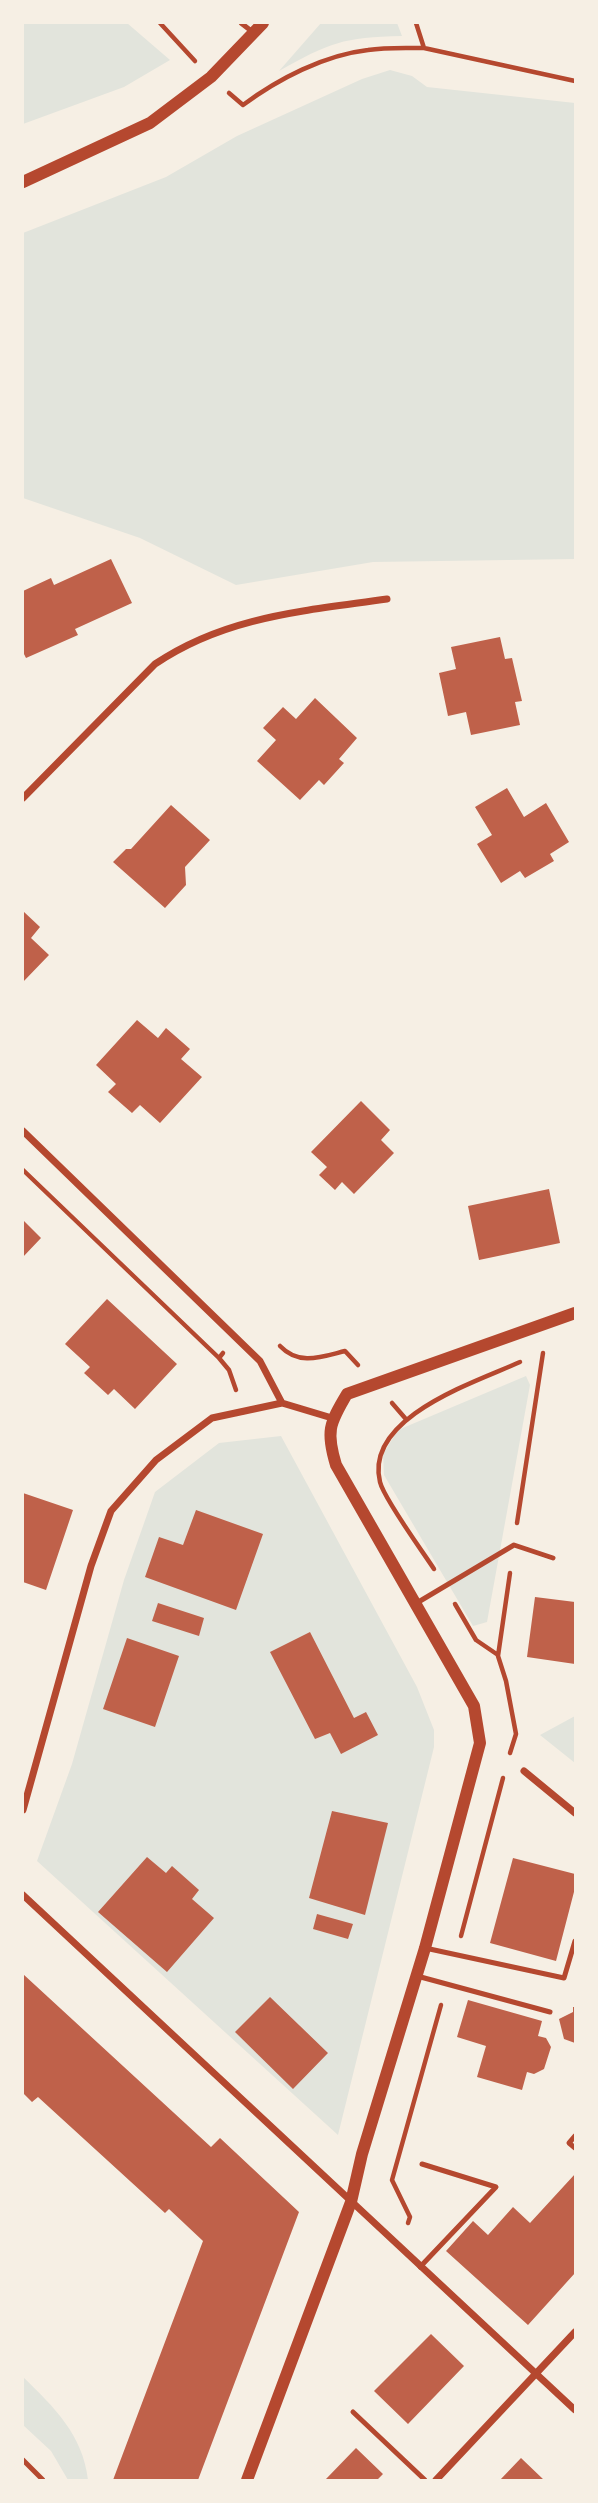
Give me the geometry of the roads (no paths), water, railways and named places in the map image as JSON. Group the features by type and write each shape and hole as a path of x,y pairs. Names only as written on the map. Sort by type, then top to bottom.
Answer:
{"street":[{"path":"23,182 150,123 211,78 263,23"},
{"path":"23,798 118,699 155,664 174,651 221,628 261,618 387,599"},
{"path":"23,1131 236,1335 260,1361 282,1403"},
{"path":"247,2480 351,2202 362,2154 425,1948 480,1743 474,1706 336,1465 328,1438 332,1418 347,1394 575,1313"},
{"path":"23,1810 91,1566 111,1511 156,1460 212,1418 282,1403 332,1418"},
{"path":"524,1771 575,1813"},
{"path":"23,1895 575,2410"},
{"path":"436,2480 575,2332"}],"lane":[{"path":"241,23 254,33"},
{"path":"415,1604 514,1545 553,1558"},
{"path":"425,1948 564,1978 575,1941"},
{"path":"417,1976 550,2012"},
{"path":"575,2136 569,2143 575,2148"},
{"path":"420,2267 496,2187 422,2164"},
{"path":"353,2412 425,2480"},
{"path":"23,2460 43,2480"}]}
